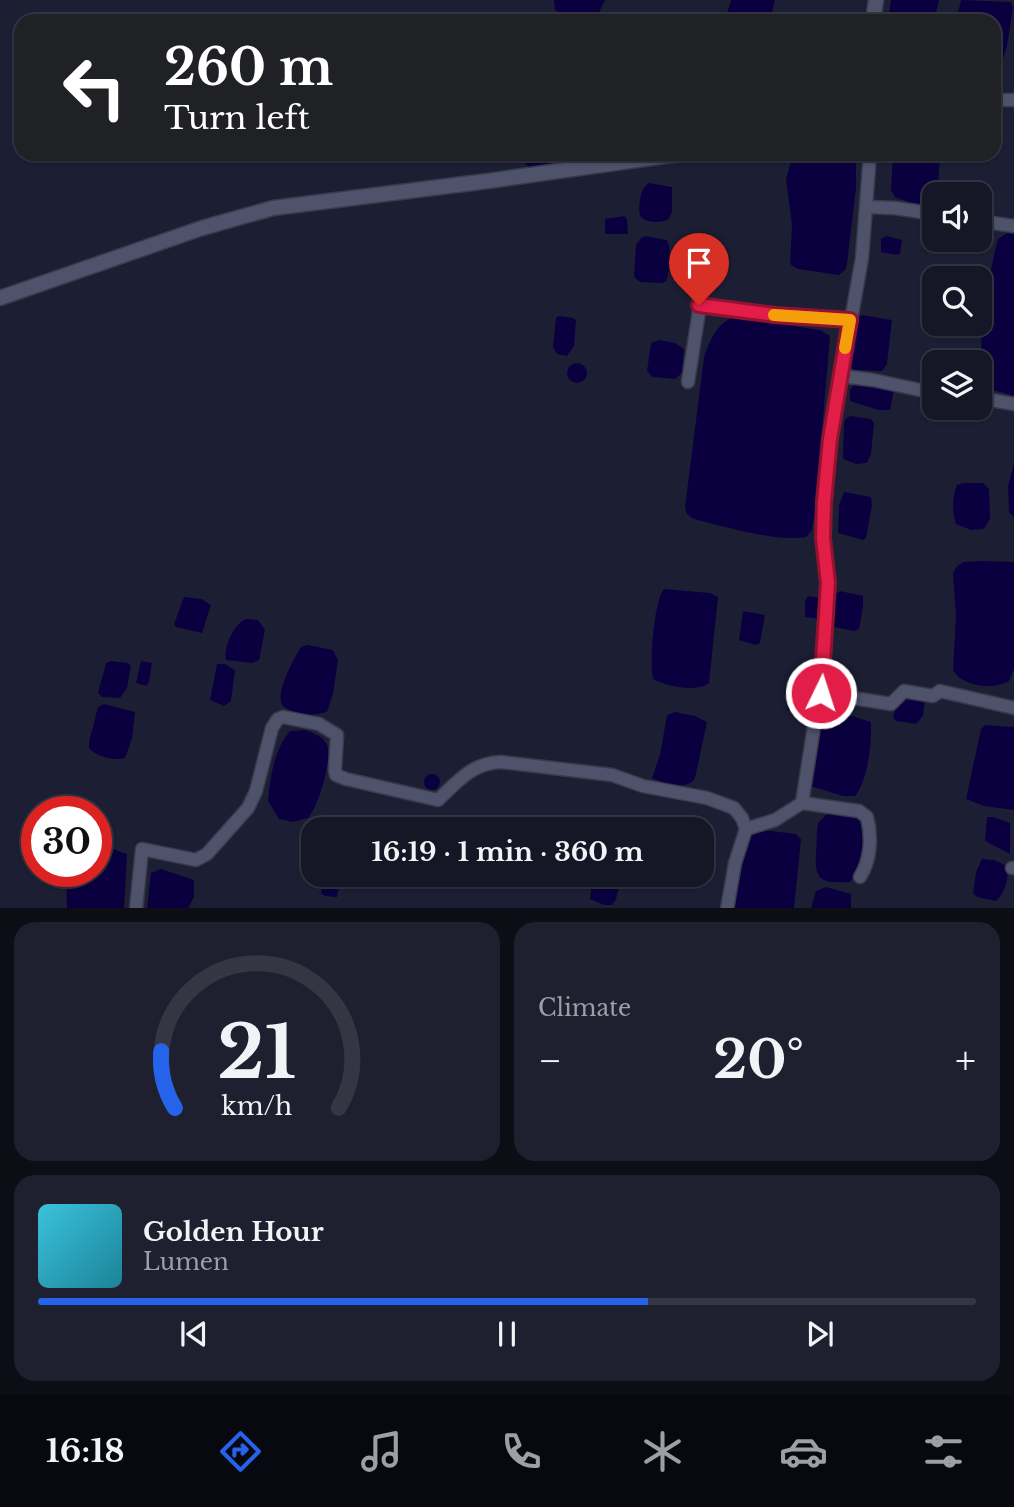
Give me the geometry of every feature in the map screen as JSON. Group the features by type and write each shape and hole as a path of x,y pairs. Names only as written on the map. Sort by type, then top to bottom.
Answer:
{"street":[{"path":"0,298 211,225 273,208 629,161"},
{"path":"802,803 821,693 828,583 823,538 824,501 830,439 862,258 870,161"},
{"path":"867,207 922,212"},
{"path":"992,223 1014,226"},
{"path":"688,382 699,305 775,315 850,320"},
{"path":"841,376 922,390"},
{"path":"992,400 1014,404"},
{"path":"821,693 891,704 904,691 933,696 940,691 1014,708"},
{"path":"135,908 142,849 195,860 207,855 248,808 256,791 272,728 278,719 283,717 319,724 337,735 337,775 438,800 475,768 484,763 501,762 611,775 643,786 693,794 729,805 740,814 746,830 735,863 727,908"},
{"path":"746,830 775,820 802,803 859,811 867,817 869,854 865,870 860,877"}],"shaded area":[{"path":"554,0 605,0 598,14 561,14 555,10"},
{"path":"731,0 775,0 772,14 727,14"},
{"path":"891,0 939,0 936,14 889,14"},
{"path":"961,0 1011,2 1013,8 1007,46 1001,65 1001,14 958,14"},
{"path":"524,161 557,161 529,167"},
{"path":"791,161 856,161 856,188 847,264 839,275 798,269 790,264 792,225 786,179"},
{"path":"893,161 940,161 938,182 922,182 922,204 895,197 891,190"},
{"path":"649,183 672,187 672,212 668,220 653,222 640,216 640,197"},
{"path":"624,216 627,219 628,234 605,234 605,219"},
{"path":"1007,233 1014,234 1014,396 992,390 992,350 981,350 982,336 992,336 992,267 998,239"},
{"path":"646,236 667,240 670,250 669,266 666,281 663,283 640,282 634,277 636,245"},
{"path":"886,236 902,240 900,254 881,252 881,239"},
{"path":"862,315 892,320 887,364 882,371 854,370 849,365 856,322"},
{"path":"559,316 576,320 574,346 567,356 557,354 553,347 556,318"},
{"path":"734,317 820,330 830,336 816,503 812,530 806,537 751,533 697,520 686,512 704,357 719,328"},
{"path":"660,340 675,343 684,349 682,373 675,379 652,377 647,371 651,343"},
{"path":"577,363 584,366 587,373 584,380 577,383 570,380 567,373 570,366"},
{"path":"855,383 894,389 890,410 878,410 850,401 850,390"},
{"path":"850,416 871,419 874,423 871,454 867,463 856,464 843,459 844,422"},
{"path":"1014,463 1014,517 1009,512 1008,486"},
{"path":"983,483 989,489 990,519 984,529 971,530 956,524 954,494 957,485"},
{"path":"844,492 871,497 866,538 863,540 838,533 839,505"},
{"path":"963,562 1014,562 1014,669 1009,681 987,686 963,680 953,670 956,616 953,573"},
{"path":"664,589 710,593 718,597 709,683 704,686 681,687 653,679 653,632 660,595"},
{"path":"840,591 863,596 859,629 854,631 834,627 833,596"},
{"path":"808,596 821,598 820,619 805,617 805,601"},
{"path":"184,597 202,599 211,605 202,633 176,627 174,624"},
{"path":"743,611 765,615 760,643 756,645 739,640"},
{"path":"246,619 258,620 265,630 259,660 252,663 226,660 230,636"},
{"path":"308,645 333,650 338,660 333,694 327,712 310,715 293,712 281,703 284,681 294,659 301,647"},
{"path":"141,661 152,663 146,686 136,683"},
{"path":"106,663 128,663 131,666 127,688 120,698 102,697 98,693"},
{"path":"217,664 225,664 235,670 231,701 224,706 210,700"},
{"path":"792,690 812,693 809,714 800,715 787,710"},
{"path":"903,695 925,698 923,716 916,724 896,721 893,718 897,702"},
{"path":"104,704 135,712 132,739 125,758 106,758 89,748 98,707"},
{"path":"675,712 695,716 707,722 695,778 692,782 681,785 652,778 660,755 667,715"},
{"path":"827,712 846,714 871,722 866,771 855,796 843,796 810,786 820,725"},
{"path":"985,725 1014,727 1014,810 984,806 966,799 981,729"},
{"path":"305,730 318,735 327,745 328,752 324,783 312,812 309,817 301,817 301,820 293,822 279,819 268,801 274,764 280,746 290,731"},
{"path":"429,774 435,774 440,782 438,788 429,790 424,785 424,779"},
{"path":"828,813 856,817 863,830 857,869 850,882 826,881 818,875 818,823"},
{"path":"987,817 1010,823 1010,854 985,841"},
{"path":"763,830 796,834 801,839 794,908 735,908 740,870 751,834"},
{"path":"112,849 127,854 124,908 67,908 66,887 112,887"},
{"path":"982,859 994,860 1007,866 1006,885 996,901 977,897 973,893 976,872"},
{"path":"161,869 194,880 194,897 188,908 147,908 151,873"},
{"path":"322,887 339,887 337,897 321,893"},
{"path":"592,887 619,887 612,905 604,905 590,899"},
{"path":"826,887 851,894 851,908 811,908 816,891"}],"slow traffic":[{"path":"774,315 850,320 845,348"}],"route":[{"path":"699,305 775,315 850,320 830,439 824,501 823,538 828,583 821,693"}]}
